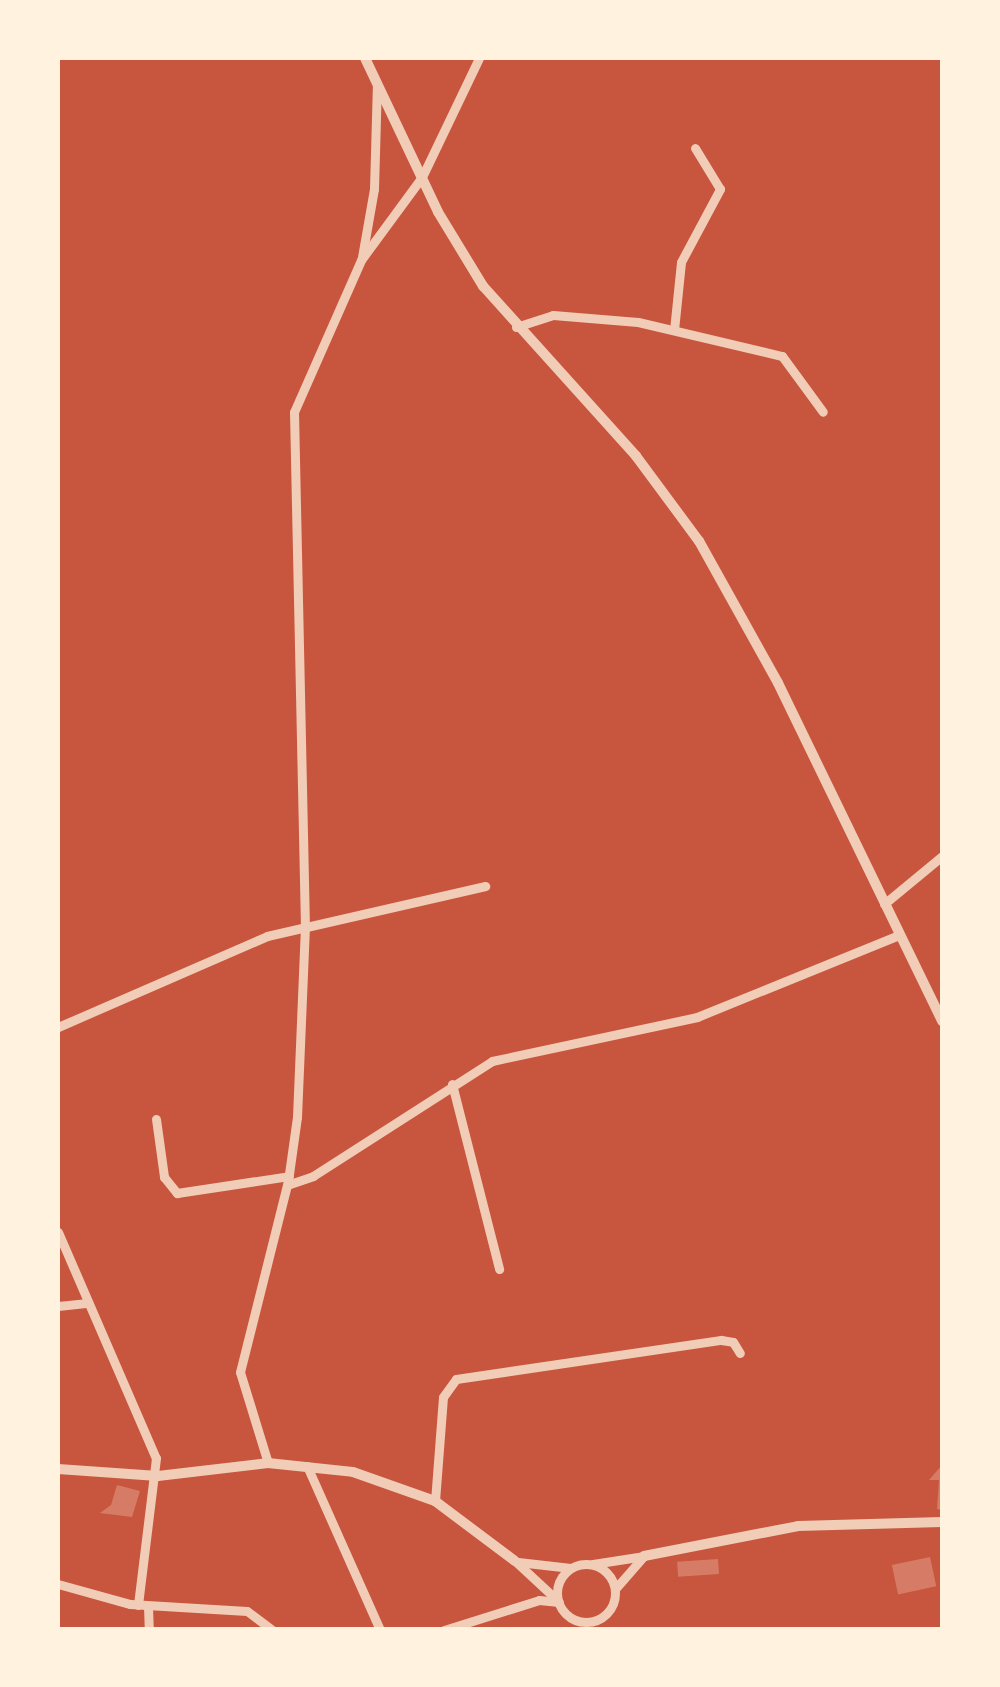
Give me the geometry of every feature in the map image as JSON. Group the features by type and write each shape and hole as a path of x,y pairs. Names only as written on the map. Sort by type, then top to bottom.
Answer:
{"street":[{"path":"365,58 450,234 516,327 636,456 699,542 778,683 942,1021"},
{"path":"268,1463 242,1385 241,1358 288,1180 305,928 298,775 302,620 290,436 304,381 361,260 422,177 480,58"},
{"path":"361,260 374,190 377,84"},
{"path":"674,330 682,262 720,189 695,148"},
{"path":"516,327 553,315 674,330 788,358 824,412"},
{"path":"884,904 942,856"},
{"path":"58,1027 251,942 486,886"},
{"path":"156,1119 164,1176 177,1192 313,1176 492,1062 697,1017 898,935"},
{"path":"452,1084 499,1269"},
{"path":"58,1232 156,1458 158,1476 143,1605 145,1628"},
{"path":"58,1306 88,1304"},
{"path":"436,1501 443,1397 456,1380 722,1340 733,1342 740,1354"},
{"path":"58,1468 158,1476 268,1463 386,1480 436,1501 515,1561 558,1602 576,1630"},
{"path":"308,1466 380,1630"},
{"path":"515,1561 571,1568 768,1529 942,1522"},
{"path":"570,1618 598,1625 612,1607 616,1589 644,1556"},
{"path":"590,1564 607,1572 616,1589"},
{"path":"558,1602 559,1583 571,1568"},
{"path":"58,1584 143,1605 246,1611 272,1630"},
{"path":"444,1630 539,1600 558,1602"}],"building":[{"path":"942,1465 942,1510 937,1509 939,1480 929,1480"},
{"path":"117,1485 140,1491 132,1517 100,1513 111,1505"},
{"path":"930,1557 936,1586 898,1594 892,1565"},
{"path":"718,1559 719,1574 678,1577 677,1562"}]}
